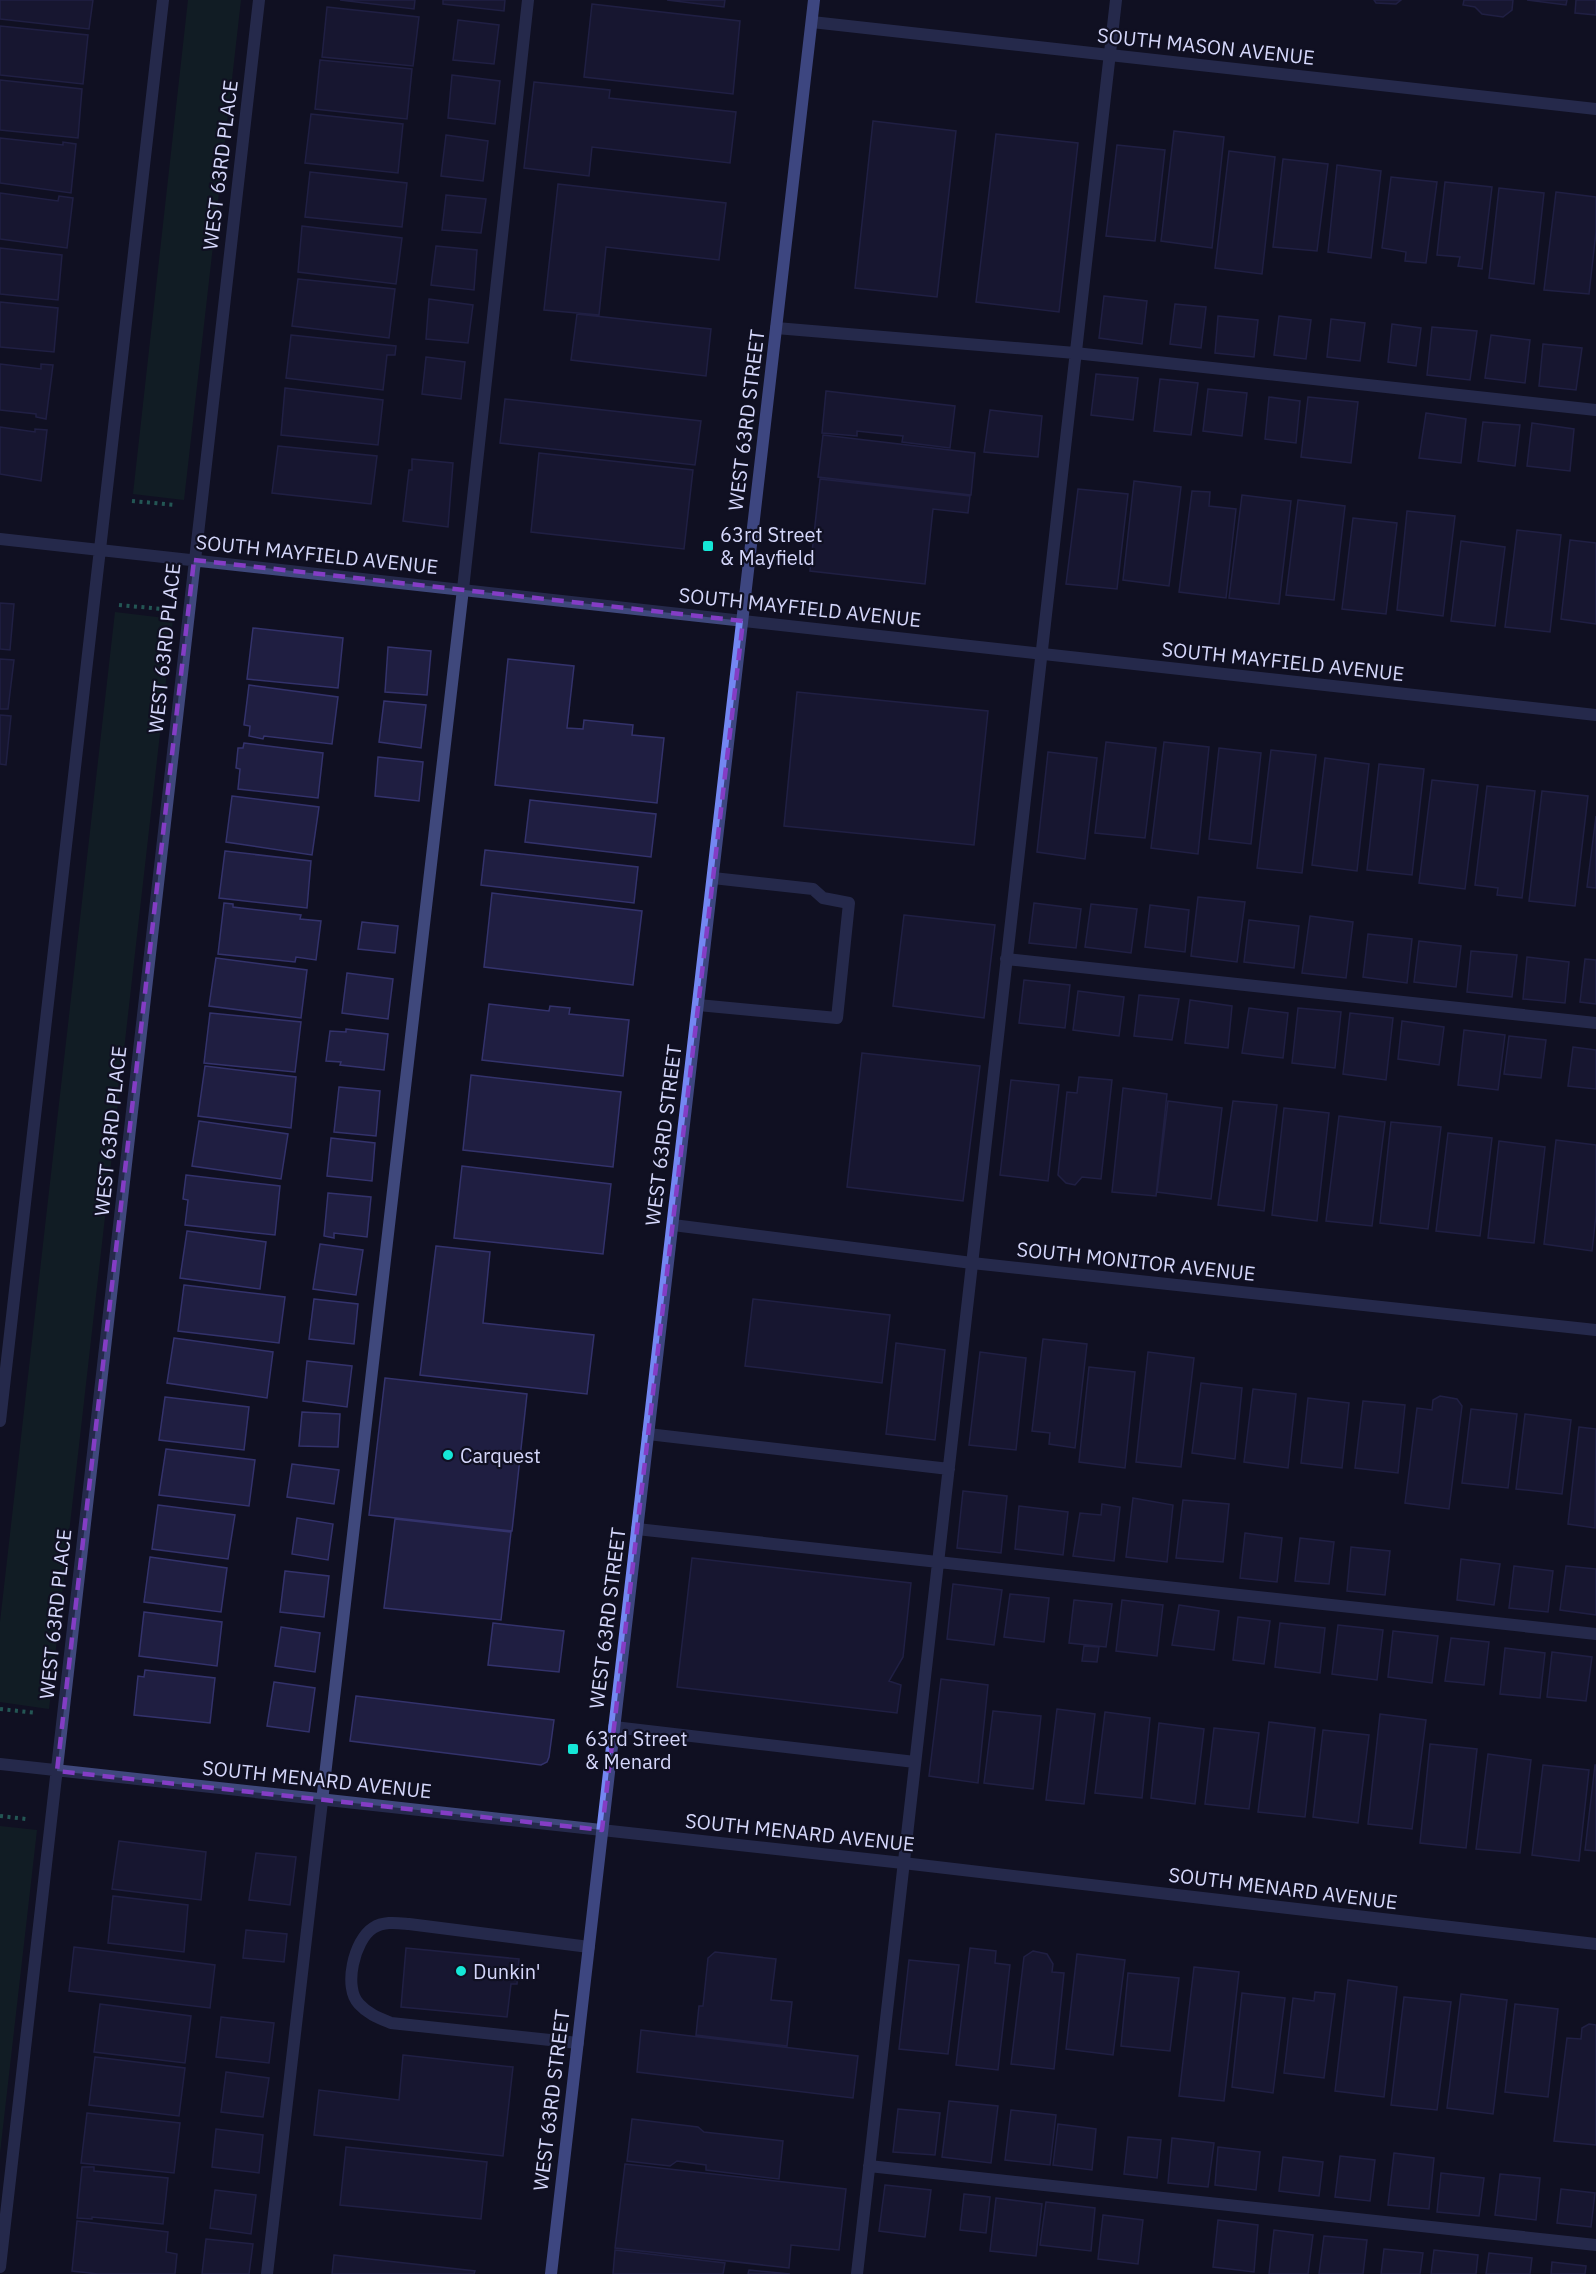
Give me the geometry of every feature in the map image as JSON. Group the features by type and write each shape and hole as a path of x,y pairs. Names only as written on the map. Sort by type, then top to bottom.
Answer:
{"main road":[{"name":"WEST 63RD STREET","path":"551,2274 814,0"}],"street":[{"path":"0,1421 98,550 163,0"},
{"name":"WEST 63RD PLACE","path":"0,2267 259,0"},
{"path":"267,2274 463,589 528,0"},
{"path":"857,2274 1116,0"},
{"name":"SOUTH MASON AVENUE","path":"812,22 1596,109"},
{"path":"776,328 1075,353 1596,410"},
{"name":"SOUTH MAYFIELD AVENUE","path":"0,539 1596,715"},
{"path":"698,1005 837,1018 849,903 823,898 813,889 712,878"},
{"path":"1006,959 1596,1023"},
{"name":"SOUTH MONITOR AVENUE","path":"673,1225 972,1263 1596,1330"},
{"path":"648,1434 949,1470"},
{"path":"637,1529 1596,1634"},
{"path":"614,1727 915,1762"},
{"name":"SOUTH MENARD AVENUE","path":"0,1764 903,1863 1596,1944"},
{"path":"578,2043 391,2023 373,2016 357,2003 351,1984 352,1972 359,1943 372,1929 388,1923 588,1947"},
{"path":"869,2166 1596,2246"}],"path":[{"path":"128,501 183,506"},
{"path":"115,604 169,610"},
{"path":"0,1709 46,1714"},
{"path":"0,1816 33,1820"}],"highlighted area":[{"path":"194,560 743,621 602,1830 57,1771"}],"green space":[{"path":"188,0 241,0 184,500 133,494"},
{"path":"115,612 173,619 49,1709 0,1702 0,1622"},
{"path":"0,1826 37,1830 0,2153"}],"building":[{"path":"0,0 93,0 89,29 0,19"},
{"path":"340,0 415,0 414,9"},
{"path":"443,0 505,0 504,11 443,4"},
{"path":"667,0 725,0 724,7"},
{"path":"1374,0 1401,0 1396,4 1376,3"},
{"path":"1464,0 1513,0 1512,10 1503,17 1482,14 1475,7 1463,5"},
{"path":"1527,0 1567,0 1566,5"},
{"path":"1576,0 1596,0 1596,15 1575,13"},
{"path":"592,4 740,21 733,94 584,77"},
{"path":"327,7 419,17 413,66 322,57"},
{"path":"458,20 499,25 494,64 453,60"},
{"path":"0,26 88,35 83,84 0,75"},
{"path":"320,60 412,69 407,119 315,109"},
{"path":"452,75 500,81 495,124 448,118"},
{"path":"0,80 82,89 78,138 0,130"},
{"path":"534,82 610,90 609,98 736,112 730,163 592,147 589,176 524,168"},
{"path":"311,114 403,124 398,173 305,163"},
{"path":"873,121 956,131 937,297 855,288"},
{"path":"1174,131 1224,137 1212,248 1161,241"},
{"path":"996,134 1078,143 1059,312 976,302"},
{"path":"446,135 488,141 483,181 441,176"},
{"path":"0,138 63,145 63,142 76,144 71,193 0,183"},
{"path":"1117,145 1165,150 1155,241 1106,236"},
{"path":"1229,151 1275,157 1262,274 1215,268"},
{"path":"1283,159 1328,164 1317,251 1273,247"},
{"path":"1337,165 1381,171 1371,258 1328,252"},
{"path":"310,172 407,183 402,227 305,217"},
{"path":"1391,177 1437,182 1426,263 1405,261 1406,252 1382,248"},
{"path":"1445,182 1492,187 1482,269 1458,266 1460,257 1437,255"},
{"path":"558,184 726,203 719,260 606,247 599,315 544,310"},
{"path":"1499,188 1544,193 1534,284 1489,278"},
{"path":"1556,192 1596,197 1596,232 1589,294 1544,290"},
{"path":"0,193 58,201 59,196 73,198 67,248 0,239"},
{"path":"446,195 486,199 481,233 442,230"},
{"path":"302,226 402,238 396,284 298,272"},
{"path":"436,246 477,250 474,290 431,285"},
{"path":"0,248 62,255 58,300 0,294"},
{"path":"298,279 395,289 389,338 292,326"},
{"path":"1104,296 1147,301 1142,344 1099,338"},
{"path":"429,299 473,305 468,343 426,339"},
{"path":"0,302 58,308 54,352 0,347"},
{"path":"1175,304 1206,307 1201,348 1170,344"},
{"path":"577,314 711,329 706,376 571,360"},
{"path":"1218,316 1258,320 1254,357 1215,353"},
{"path":"1279,316 1311,320 1306,359 1274,355"},
{"path":"1331,319 1365,323 1360,361 1327,357"},
{"path":"1392,324 1421,328 1416,366 1388,362"},
{"path":"1432,327 1477,331 1470,380 1427,375"},
{"path":"291,335 396,346 395,355 387,355 383,390 286,378"},
{"path":"1491,335 1530,340 1525,383 1485,378"},
{"path":"1543,344 1582,348 1576,390 1539,386"},
{"path":"426,357 465,362 461,399 422,394"},
{"path":"0,364 41,369 41,364 53,365 46,419 36,417 36,414 0,410"},
{"path":"1096,374 1138,378 1133,420 1091,415"},
{"path":"1160,379 1198,383 1191,435 1154,431"},
{"path":"285,388 383,400 378,445 281,435"},
{"path":"1208,389 1247,393 1242,436 1203,431"},
{"path":"826,391 955,406 950,448 902,442 903,436 857,431 857,436 822,433"},
{"path":"1269,397 1300,401 1296,443 1265,439"},
{"path":"1308,397 1358,402 1351,463 1301,457"},
{"path":"505,399 701,421 695,465 500,443"},
{"path":"990,410 1042,416 1038,457 984,452"},
{"path":"1426,413 1466,419 1461,463 1419,458"},
{"path":"1483,422 1520,425 1515,466 1478,461"},
{"path":"1532,423 1574,429 1570,471 1527,466"},
{"path":"0,427 35,432 35,429 47,430 41,481 0,474"},
{"path":"823,435 975,453 971,495 818,477"},
{"path":"278,446 377,456 371,504 272,493"},
{"path":"539,453 693,470 684,549 531,532"},
{"path":"412,459 453,463 448,527 403,521"},
{"path":"820,479 970,496 968,513 933,509 925,584 810,571"},
{"path":"1134,481 1181,487 1169,586 1123,580"},
{"path":"1078,489 1128,494 1117,589 1066,584"},
{"path":"1192,491 1210,492 1209,506 1236,509 1226,598 1179,592"},
{"path":"1242,495 1291,501 1279,604 1229,598"},
{"path":"1298,500 1345,506 1334,600 1286,595"},
{"path":"1407,511 1455,516 1443,616 1397,610"},
{"path":"1353,518 1397,523 1386,614 1342,609"},
{"path":"1517,530 1561,535 1550,632 1505,627"},
{"path":"1570,540 1596,543 1596,624 1561,619"},
{"path":"1461,541 1505,547 1495,626 1451,621"},
{"path":"0,603 14,604 10,650 0,649"},
{"path":"253,628 343,638 338,688 247,679"},
{"path":"388,647 431,651 427,695 385,692"},
{"path":"0,659 14,660 8,709 0,709"},
{"path":"508,659 574,666 567,728 583,729 584,720 633,725 632,735 664,738 657,803 495,785"},
{"path":"249,685 338,697 332,744 249,736 250,726 244,725"},
{"path":"797,692 988,711 974,845 784,826"},
{"path":"384,701 426,705 421,748 379,742"},
{"path":"0,715 11,716 6,765 0,764"},
{"path":"1106,742 1156,748 1145,838 1095,833"},
{"path":"1164,742 1209,747 1198,854 1151,848"},
{"path":"244,743 323,753 318,798 238,789 240,769 236,768 238,748 243,748"},
{"path":"1219,748 1261,753 1251,844 1209,839"},
{"path":"1271,750 1316,755 1302,873 1257,868"},
{"path":"1048,752 1097,758 1085,859 1037,852"},
{"path":"378,757 423,762 419,801 375,796"},
{"path":"1325,758 1369,764 1357,871 1312,865"},
{"path":"1379,764 1424,769 1412,875 1367,870"},
{"path":"1432,780 1478,785 1465,889 1419,883"},
{"path":"1487,786 1535,791 1522,898 1497,895 1498,888 1475,885"},
{"path":"1542,791 1588,796 1575,906 1529,901"},
{"path":"232,796 319,807 312,855 226,842"},
{"path":"530,800 656,814 651,857 525,842"},
{"path":"1596,816 1596,888 1587,887"},
{"path":"485,850 638,867 634,903 481,885"},
{"path":"225,851 311,861 307,908 219,898"},
{"path":"492,893 642,911 633,985 484,967"},
{"path":"1198,897 1245,902 1237,962 1191,956"},
{"path":"224,903 233,904 233,907 301,915 300,919 321,921 316,960 296,957 295,962 218,954"},
{"path":"1034,903 1081,909 1076,948 1029,943"},
{"path":"1091,904 1137,909 1131,953 1085,947"},
{"path":"1150,905 1189,910 1185,952 1145,947"},
{"path":"904,915 995,925 984,1018 893,1006"},
{"path":"1310,916 1353,922 1346,978 1302,973"},
{"path":"1249,920 1299,926 1294,968 1244,962"},
{"path":"362,922 398,926 395,953 358,949"},
{"path":"1368,934 1412,939 1407,983 1363,977"},
{"path":"1419,941 1461,946 1456,987 1414,982"},
{"path":"1471,951 1517,955 1512,997 1467,992"},
{"path":"1527,957 1569,962 1565,1003 1523,999"},
{"path":"216,958 307,970 301,1018 209,1006"},
{"path":"1585,959 1596,960 1596,1004 1580,1002"},
{"path":"347,973 393,979 388,1019 342,1013"},
{"path":"1024,980 1070,985 1065,1028 1019,1023"},
{"path":"1078,991 1124,997 1119,1036 1073,1030"},
{"path":"1139,995 1179,999 1172,1040 1134,1036"},
{"path":"1190,1000 1232,1006 1228,1048 1185,1043"},
{"path":"489,1004 549,1011 550,1006 570,1008 569,1014 629,1020 623,1076 482,1060"},
{"path":"1249,1008 1288,1013 1283,1058 1242,1053"},
{"path":"1298,1008 1341,1012 1335,1068 1292,1063"},
{"path":"210,1013 301,1022 295,1072 204,1063"},
{"path":"1350,1013 1393,1018 1386,1080 1343,1074"},
{"path":"1402,1021 1444,1027 1439,1065 1398,1059"},
{"path":"346,1029 388,1034 384,1070 340,1065 341,1062 326,1061 330,1031 346,1032"},
{"path":"1464,1030 1505,1035 1498,1090 1458,1085"},
{"path":"1509,1036 1546,1040 1541,1078 1504,1074"},
{"path":"1573,1047 1596,1050 1596,1089 1568,1086"},
{"path":"862,1053 980,1066 963,1201 847,1187"},
{"path":"205,1066 296,1077 291,1128 198,1116"},
{"path":"471,1075 621,1092 613,1167 463,1150"},
{"path":"1079,1077 1112,1080 1101,1179 1082,1177 1075,1185 1066,1183 1058,1175 1067,1092 1077,1093"},
{"path":"1011,1080 1059,1085 1048,1181 1000,1175"},
{"path":"339,1087 380,1091 376,1136 334,1132"},
{"path":"1123,1088 1167,1094 1156,1196 1112,1192"},
{"path":"1168,1101 1222,1108 1211,1199 1157,1192"},
{"path":"1233,1101 1277,1105 1264,1211 1218,1205"},
{"path":"1284,1108 1329,1113 1317,1221 1272,1215"},
{"path":"1339,1116 1385,1122 1372,1226 1326,1221"},
{"path":"199,1121 288,1134 281,1179 192,1166"},
{"path":"1391,1122 1441,1127 1428,1229 1380,1223"},
{"path":"1448,1133 1492,1138 1480,1236 1436,1231"},
{"path":"331,1138 375,1143 372,1181 327,1176"},
{"path":"1556,1140 1596,1145 1596,1215 1592,1251 1544,1244"},
{"path":"1499,1141 1545,1147 1534,1243 1488,1238"},
{"path":"462,1166 611,1184 603,1254 454,1238"},
{"path":"186,1175 280,1186 275,1235 185,1225 188,1200 183,1199"},
{"path":"328,1193 371,1197 367,1237 334,1233 334,1238 324,1236"},
{"path":"187,1231 266,1242 260,1289 180,1278"},
{"path":"320,1244 363,1250 356,1295 313,1289"},
{"path":"436,1246 490,1252 483,1323 594,1335 587,1394 420,1375"},
{"path":"184,1285 285,1297 279,1343 178,1331"},
{"path":"314,1299 358,1304 354,1344 309,1339"},
{"path":"753,1299 890,1315 882,1383 745,1366"},
{"path":"174,1338 273,1352 267,1398 167,1383"},
{"path":"1043,1339 1087,1344 1075,1448 1049,1444 1050,1433 1032,1431"},
{"path":"896,1343 945,1350 935,1440 886,1434"},
{"path":"980,1352 1026,1358 1016,1450 969,1445"},
{"path":"1148,1352 1194,1358 1181,1467 1136,1462"},
{"path":"307,1361 352,1366 347,1407 303,1401"},
{"path":"1089,1367 1135,1372 1125,1468 1079,1462"},
{"name":"Carquest","path":"385,1378 527,1394 512,1531 369,1515"},
{"path":"1201,1383 1242,1388 1235,1459 1192,1453"},
{"path":"1253,1389 1296,1394 1288,1468 1244,1462"},
{"path":"1440,1396 1457,1399 1462,1406 1449,1509 1405,1503 1417,1408 1432,1410 1433,1400"},
{"path":"165,1397 249,1407 244,1450 159,1440"},
{"path":"1308,1398 1349,1403 1342,1468 1301,1463"},
{"path":"1363,1401 1405,1405 1398,1473 1355,1468"},
{"path":"1471,1409 1517,1414 1508,1488 1462,1483"},
{"path":"302,1412 340,1414 338,1447 299,1446"},
{"path":"1525,1414 1571,1420 1562,1494 1516,1489"},
{"path":"1579,1427 1596,1429 1595,1528 1568,1524"},
{"path":"166,1449 255,1460 249,1506 159,1495"},
{"path":"292,1464 339,1470 334,1504 287,1497"},
{"path":"963,1491 1007,1496 1001,1553 957,1548"},
{"path":"1133,1498 1173,1505 1167,1562 1126,1557"},
{"path":"1183,1500 1229,1504 1223,1562 1176,1558"},
{"path":"1102,1504 1120,1507 1114,1561 1073,1556 1080,1513 1101,1515"},
{"path":"158,1505 235,1515 228,1559 152,1549"},
{"path":"1019,1506 1068,1512 1063,1555 1015,1549"},
{"path":"297,1518 333,1524 328,1560 292,1554"},
{"path":"395,1519 511,1532 501,1620 384,1608"},
{"path":"1245,1533 1282,1538 1277,1582 1240,1578"},
{"path":"1300,1538 1334,1542 1329,1584 1295,1581"},
{"path":"1351,1547 1390,1551 1385,1595 1347,1591"},
{"path":"150,1557 227,1568 221,1612 144,1602"},
{"path":"692,1558 911,1583 903,1657 889,1681 901,1685 897,1713 677,1687"},
{"path":"1461,1559 1500,1564 1494,1605 1457,1600"},
{"path":"1514,1566 1553,1571 1548,1612 1509,1608"},
{"path":"1566,1566 1596,1569 1596,1615 1560,1610"},
{"path":"285,1571 329,1576 324,1617 280,1612"},
{"path":"953,1584 1002,1590 994,1645 947,1639"},
{"path":"1010,1594 1049,1598 1044,1642 1004,1637"},
{"path":"1074,1600 1112,1604 1106,1647 1069,1643"},
{"path":"1122,1600 1163,1605 1157,1656 1116,1651"},
{"path":"1179,1605 1219,1611 1214,1650 1172,1645"},
{"path":"144,1612 222,1622 217,1666 139,1656"},
{"path":"1238,1617 1270,1621 1264,1664 1233,1660"},
{"path":"493,1623 564,1631 559,1672 488,1665"},
{"path":"1280,1623 1325,1628 1320,1673 1275,1667"},
{"path":"1338,1625 1383,1630 1377,1680 1332,1674"},
{"path":"281,1627 320,1633 315,1672 275,1666"},
{"path":"1393,1631 1438,1636 1432,1683 1388,1677"},
{"path":"1451,1638 1489,1642 1484,1685 1445,1681"},
{"path":"1084,1646 1099,1647 1097,1662 1082,1661"},
{"path":"1505,1648 1545,1653 1540,1698 1500,1694"},
{"path":"1552,1652 1592,1657 1586,1701 1547,1697"},
{"path":"145,1670 215,1678 210,1723 134,1715 138,1676 144,1677"},
{"path":"941,1679 988,1685 978,1783 929,1776"},
{"path":"274,1682 315,1688 309,1732 267,1726"},
{"path":"356,1696 554,1720 549,1757 547,1762 541,1765 350,1741"},
{"path":"1057,1709 1095,1714 1084,1804 1046,1800"},
{"path":"993,1711 1041,1716 1033,1789 984,1783"},
{"path":"1105,1712 1150,1718 1142,1798 1095,1793"},
{"path":"1380,1714 1426,1720 1412,1829 1368,1824"},
{"path":"1269,1722 1315,1728 1305,1817 1258,1812"},
{"path":"1159,1723 1204,1729 1195,1804 1151,1798"},
{"path":"1214,1728 1259,1733 1249,1809 1205,1804"},
{"path":"1323,1730 1369,1735 1358,1823 1313,1817"},
{"path":"1430,1744 1477,1749 1466,1848 1420,1843"},
{"path":"1488,1754 1531,1760 1520,1853 1476,1849"},
{"path":"1543,1765 1589,1770 1579,1861 1532,1855"},
{"path":"1596,1765 1596,1851 1585,1850"},
{"path":"119,1841 206,1852 201,1900 112,1889"},
{"path":"256,1853 296,1857 290,1905 249,1900"},
{"path":"113,1896 188,1905 184,1952 108,1943"},
{"path":"246,1930 287,1934 284,1962 243,1958"},
{"path":"74,1947 215,1965 210,2008 69,1991"},
{"name":"Dunkin'","path":"406,1948 519,1959 517,1984 511,1984 507,2017 401,2007"},
{"path":"970,1948 996,1951 995,1963 1010,1965 998,2070 956,2065"},
{"path":"1033,1951 1047,1954 1053,1964 1052,1972 1064,1973 1054,2069 1011,2064 1024,1957"},
{"path":"715,1952 776,1959 771,2000 792,2002 787,2046 696,2035 699,2006 703,2006 708,1958"},
{"path":"1077,1954 1125,1960 1113,2055 1066,2049"},
{"path":"909,1960 959,1965 948,2054 899,2049"},
{"path":"1194,1967 1239,1972 1224,2101 1179,2096"},
{"path":"1128,1973 1179,1978 1170,2051 1121,2046"},
{"path":"1348,1980 1397,1987 1384,2097 1335,2091"},
{"path":"1315,1992 1335,1994 1324,2078 1284,2073 1293,1998 1314,2001"},
{"path":"1242,1993 1285,1998 1273,2093 1232,2087"},
{"path":"1461,1994 1507,2000 1493,2114 1447,2108"},
{"path":"1404,1997 1451,2002 1437,2110 1391,2105"},
{"path":"100,2004 191,2016 185,2063 94,2052"},
{"path":"1515,2004 1558,2009 1548,2097 1505,2092"},
{"path":"221,2017 274,2023 269,2063 216,2057"},
{"path":"1589,2024 1596,2025 1596,2145 1554,2141 1567,2038 1581,2039 1582,2028"},
{"path":"641,2030 858,2056 853,2098 637,2072"},
{"path":"403,2055 513,2067 503,2156 314,2135 319,2090 399,2100"},
{"path":"95,2057 185,2068 179,2116 89,2105"},
{"path":"226,2072 269,2078 263,2117 221,2112"},
{"path":"949,2101 998,2106 991,2163 942,2157"},
{"path":"898,2109 940,2113 935,2155 893,2152"},
{"path":"1011,2110 1056,2115 1050,2165 1005,2160"},
{"path":"87,2113 180,2123 174,2173 81,2163"},
{"path":"632,2119 698,2127 704,2132 783,2141 779,2179 706,2170 706,2165 677,2161 670,2166 627,2161"},
{"path":"1058,2124 1096,2129 1092,2170 1053,2165"},
{"path":"216,2129 263,2135 259,2173 212,2167"},
{"path":"1128,2137 1161,2140 1157,2178 1124,2174"},
{"path":"1172,2138 1214,2143 1208,2187 1168,2183"},
{"path":"346,2147 487,2162 481,2219 340,2205"},
{"path":"1218,2147 1260,2152 1256,2190 1215,2185"},
{"path":"1394,2153 1434,2158 1429,2209 1388,2205"},
{"path":"1340,2156 1375,2160 1370,2201 1335,2197"},
{"path":"1283,2157 1323,2162 1319,2196 1279,2191"},
{"path":"625,2164 846,2189 839,2250 791,2245 789,2268 615,2248"},
{"path":"82,2167 94,2167 94,2171 168,2178 163,2224 92,2217 92,2219 77,2218"},
{"path":"1441,2173 1484,2178 1479,2216 1437,2212"},
{"path":"1500,2174 1540,2178 1536,2220 1495,2215"},
{"path":"885,2185 931,2190 925,2237 879,2231"},
{"path":"1561,2189 1595,2193 1591,2227 1557,2223"},
{"path":"215,2190 256,2195 251,2234 210,2228"},
{"path":"964,2194 990,2197 986,2233 960,2230"},
{"path":"996,2198 1042,2204 1036,2256 990,2251"},
{"path":"1046,2202 1095,2208 1091,2251 1040,2245"},
{"path":"1103,2215 1143,2220 1138,2264 1098,2259"},
{"path":"1218,2220 1258,2225 1254,2272 1213,2267"},
{"path":"77,2221 168,2232 166,2252 177,2254 175,2274 98,2274 72,2271"},
{"path":"1274,2230 1313,2235 1308,2274 1269,2274"},
{"path":"1324,2236 1367,2240 1363,2274 1319,2274"},
{"path":"206,2239 253,2244 249,2274 202,2274"},
{"path":"1384,2249 1423,2253 1420,2274 1381,2274"},
{"path":"615,2250 725,2263 723,2274 613,2274"},
{"path":"1434,2250 1478,2255 1476,2274 1431,2274"},
{"path":"1489,2253 1532,2258 1530,2274 1486,2274"},
{"path":"334,2255 475,2271 474,2274 332,2274"},
{"path":"1552,2262 1586,2266 1585,2274 1551,2274"},
{"path":"749,2270 790,2274 748,2274"}],"place":[{"name":"63rd Street & Mayfield","path":"708,546"},
{"name":"Carquest","path":"448,1455"},
{"name":"63rd Street & Menard","path":"573,1749"},
{"name":"Dunkin'","path":"461,1971"}]}
